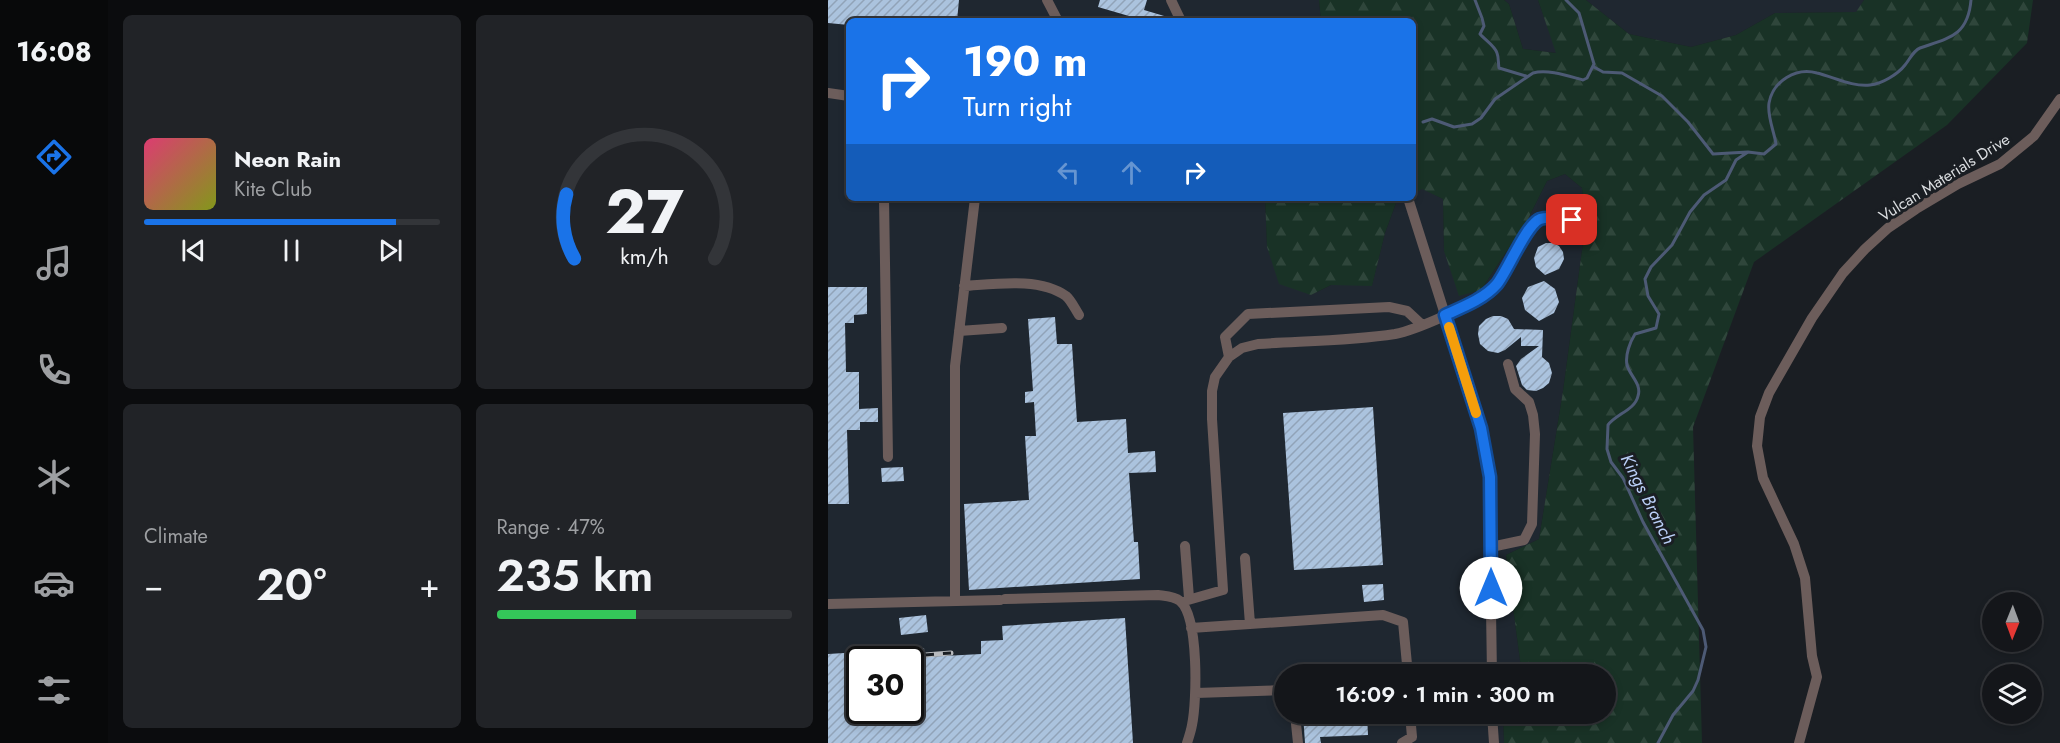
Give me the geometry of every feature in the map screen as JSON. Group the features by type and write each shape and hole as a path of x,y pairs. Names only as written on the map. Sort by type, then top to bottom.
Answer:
{"street":[{"path":"1047,0 1056,18"},
{"path":"1171,0 1180,18"},
{"path":"828,93 846,96"},
{"name":"Vulcan Materials Drive","path":"1799,743 1817,677 1812,656 1805,578 1794,544 1763,478 1757,446 1760,417 1769,393 1812,318 1843,273 1865,249 1888,228 1916,209 1958,184 2000,164 2034,136 2060,99"},
{"path":"884,201 888,457"},
{"path":"955,600 955,366 975,201"},
{"path":"1409,201 1481,428 1490,477 1492,664"},
{"path":"828,604 1158,595 1185,600 1223,590 1212,400 1215,377 1229,357 1242,348 1258,344 1398,333 1445,315 1487,293 1496,285 1536,221 1542,218 1572,220"},
{"path":"964,286 1017,283 1049,288 1067,297 1079,315"},
{"path":"1229,357 1225,337 1248,314 1389,307 1407,311 1421,324"},
{"path":"959,331 1002,328"},
{"path":"1491,547 1524,540 1532,524 1535,434 1533,415 1528,402 1515,389 1508,364"},
{"path":"1185,546 1185,600 1190,616 1196,693 1192,727 1186,743"},
{"path":"1245,558 1250,624"},
{"path":"1191,628 1383,615 1403,622 1407,664"},
{"path":"1196,693 1274,690"},
{"path":"1296,724 1298,743"},
{"path":"1409,741 1410,724"},
{"path":"1493,724 1494,743"}],"shaded area":[{"path":"828,0 1319,0 1321,18 846,18 846,201 1265,201 1267,246 1311,295 1331,285 1372,285 1385,233 1396,203 1416,201 1416,192 1422,188 1443,199 1444,251 1481,290 1528,219 1547,181 1565,174 1582,188 1585,228 1563,391 1539,539 1506,555 1521,664 1274,664 1274,724 1503,724 1504,743 828,743"},
{"path":"1504,0 1538,0 1557,53 1523,49 1509,4"},
{"path":"1586,0 1864,0 1857,12 1775,13 1736,35 1691,47 1629,34"}],"green space":[{"path":"1319,0 1504,0 1509,4 1523,49 1556,53 1538,0 1586,0 1629,34 1691,47 1736,35 1775,13 1856,12 1864,0 2033,0 2027,43 1947,125 1754,262 1693,427 1702,743 1504,743 1503,724 1616,724 1616,664 1521,664 1506,555 1539,539 1563,391 1585,228 1582,188 1565,174 1547,181 1528,219 1481,290 1459,296 1444,251 1443,199 1422,189 1416,192 1416,18 1321,18"},
{"path":"1265,201 1400,201 1396,203 1385,233 1372,286 1331,285 1311,295 1279,284 1267,247"}],"building":[{"path":"828,0 959,0 957,18 846,18 846,25 828,23"},
{"path":"1100,0 1147,0 1144,10 1171,18 1136,18 1098,7"},
{"path":"1546,243 1559,246 1564,259 1559,269 1545,275 1536,267 1534,258 1538,247"},
{"path":"1544,281 1555,289 1559,302 1554,313 1539,321 1525,310 1522,298 1528,287"},
{"path":"828,287 867,287 867,314 854,315 854,323 845,323 846,372 859,372 859,409 878,408 878,422 860,422 860,430 847,430 849,504 828,504"},
{"path":"1493,316 1508,319 1514,329 1543,330 1542,357 1549,363 1552,373 1549,383 1543,388 1536,391 1527,390 1522,385 1516,366 1521,359 1539,346 1521,346 1521,337 1498,353 1488,351 1480,344 1479,326"},
{"path":"1055,317 1057,344 1072,344 1077,422 1126,419 1128,453 1155,451 1156,472 1129,473 1134,542 1138,542 1140,579 969,590 964,504 1029,500 1025,436 1036,436 1034,402 1025,403 1025,392 1033,391 1028,319"},
{"path":"1373,407 1383,565 1294,570 1283,413"},
{"path":"903,467 904,481 882,482 881,468"},
{"path":"1383,584 1384,600 1364,602 1362,585"},
{"path":"926,615 928,632 901,635 899,618"},
{"path":"1125,618 1133,743 828,743 828,654 846,653 846,724 924,724 924,648 925,657 981,654 981,641 1003,640 1002,626"},
{"path":"1304,724 1367,724 1368,735 1320,737 1321,743 1305,743"}],"waterway":[{"path":"1475,0 1484,26 1480,34 1496,50 1499,68 1526,76"},
{"path":"1423,122 1432,119 1454,127 1472,124 1481,118 1495,99 1533,73 1551,72 1583,80 1587,78 1594,64 1579,13 1566,0"},
{"name":"Kings Branch","path":"1594,67 1603,72 1622,73 1662,96 1688,122 1713,154 1748,152 1764,154 1776,144 1769,103 1771,95 1780,82 1794,74 1809,72 1857,85 1880,83 1898,72 1918,49 1955,34 1966,21 1971,0"},
{"name":"Kings Branch","path":"1658,743 1673,715 1693,691 1706,647 1703,630 1643,522 1623,478 1611,462 1607,449 1608,425 1633,405 1638,396 1638,388 1628,369 1627,357 1635,334 1656,328 1659,314 1648,296 1645,279 1651,267 1672,245 1690,212 1704,195 1726,180 1736,160 1748,152"}],"railway":[{"path":"925,655 951,653"}],"slow traffic":[{"path":"1449,327 1476,413"}],"route":[{"path":"1491,588 1490,477 1481,428 1445,315 1487,293 1496,285 1536,221 1542,218 1572,220"}]}
